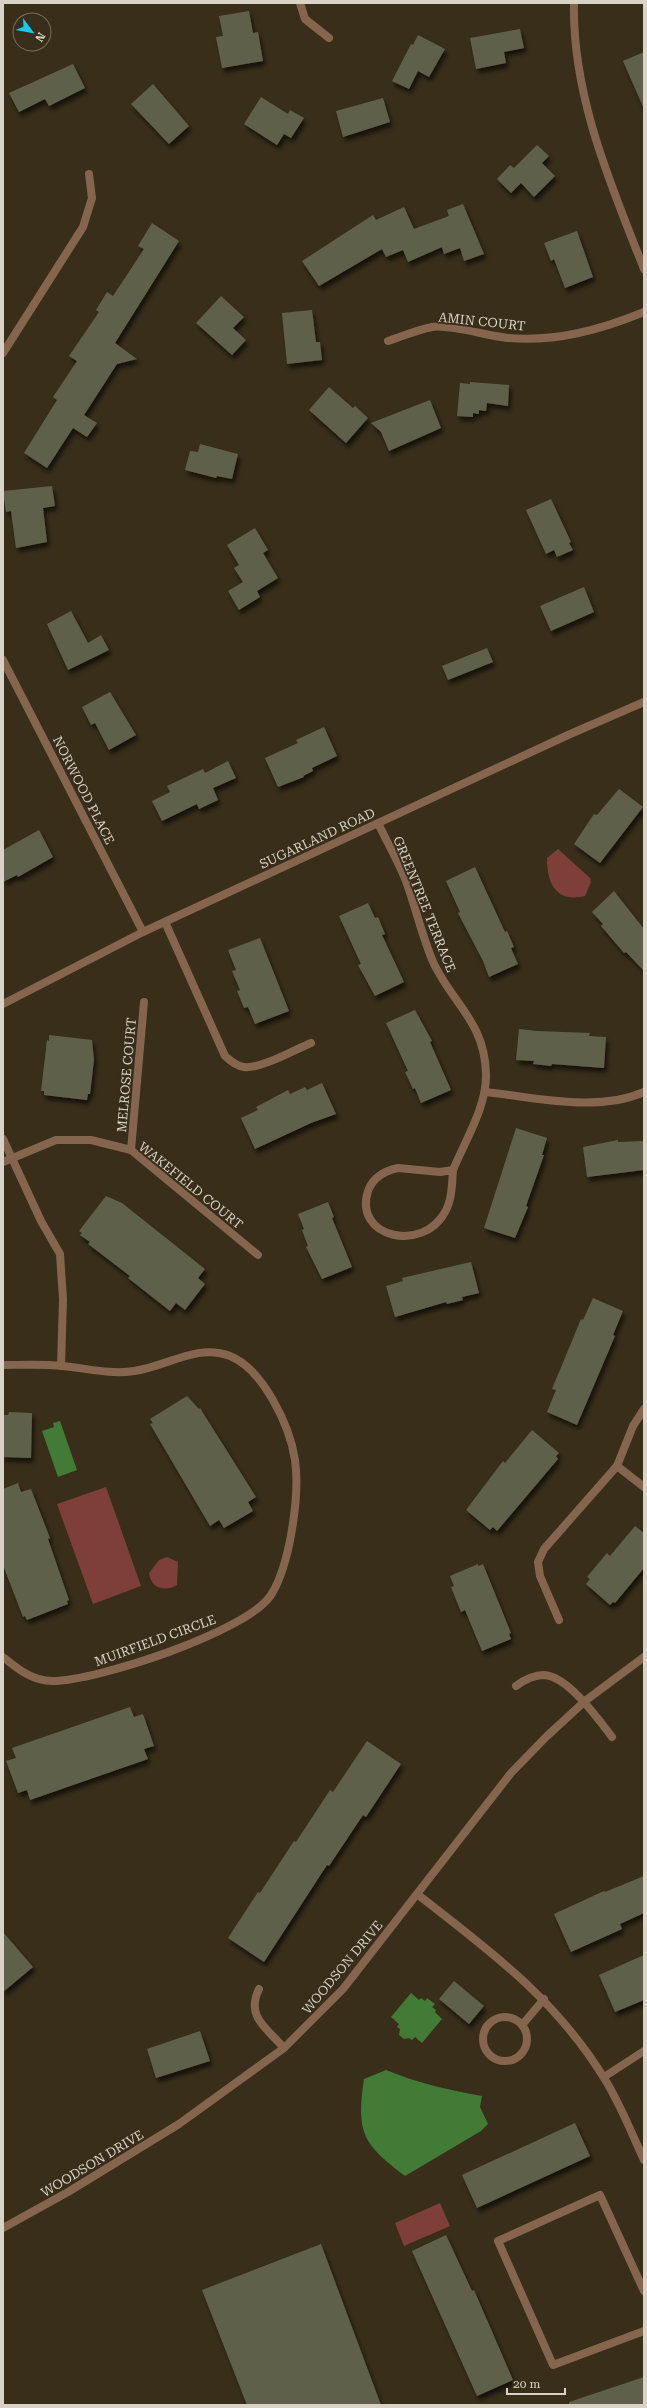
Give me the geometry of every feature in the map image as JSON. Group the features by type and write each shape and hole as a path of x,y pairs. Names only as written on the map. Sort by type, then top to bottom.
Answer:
{"street":[{"path":"300,3 305,19 329,38"},
{"path":"574,3 574,22 585,97 606,173 644,270"},
{"path":"3,353 83,228 92,198 89,174"},
{"name":"AMIN COURT","path":"388,341 433,327 508,338 546,338 576,334 607,327 644,312"},
{"name":"NORWOOD PLACE","path":"3,660 143,932"},
{"name":"SUGARLAND ROAD","path":"3,1004 143,932 644,702"},
{"name":"GREENTREE TERRACE","path":"378,823 406,881 434,963 450,992 469,1014 480,1037 485,1061 485,1092 453,1170 450,1202 439,1221 430,1230 408,1237 396,1236 375,1225 369,1216 366,1203 369,1188 374,1180 386,1171 398,1168 440,1172 453,1170"},
{"path":"166,922 225,1056 234,1063 244,1067 256,1066 311,1043"},
{"name":"MELROSE COURT","path":"131,1150 144,1002"},
{"path":"485,1092 583,1103 617,1100 644,1092"},
{"path":"3,1139 60,1254 63,1299 61,1366"},
{"name":"WAKEFIELD COURT","path":"3,1162 56,1140 91,1140 131,1150 258,1255"},
{"name":"MUIRFIELD CIRCLE","path":"3,1365 61,1366 134,1372 189,1354 211,1352 228,1355 244,1362 260,1379 268,1392 293,1448 296,1462 295,1501 285,1566 270,1596 234,1623 200,1640 128,1665 97,1674 52,1681 36,1680 3,1657"},
{"path":"559,1620 540,1576 538,1562 544,1549 617,1466 634,1426 644,1409"},
{"path":"617,1466 644,1487"},
{"name":"WOODSON DRIVE","path":"3,2228 49,2203 179,2124 284,2048 343,1988 511,1773 546,1737 585,1701 644,1657"},
{"path":"516,1686 535,1676 546,1675 556,1679 585,1701 612,1737"},
{"path":"417,1894 508,1965 544,1999 566,2024 604,2077 644,2160"},
{"path":"260,1989 254,2000 255,2012 259,2021 284,2048"},
{"path":"522,2025 544,1999"},
{"path":"504,2017 517,2020 522,2025 527,2041 520,2055 507,2060 495,2058 489,2053 484,2037 490,2023 504,2017"},
{"path":"604,2077 644,2051"},
{"path":"644,2291 600,2195 498,2241 553,2365 644,2331"}],"shaded area":[{"path":"558,849 590,878 591,882 585,896 567,897 560,894 551,883 547,867 547,858"},
{"path":"60,1421 77,1470 58,1477 42,1431 54,1427 53,1423"},
{"path":"106,1487 141,1586 93,1604 57,1504"},
{"path":"167,1557 178,1562 177,1585 168,1588 159,1588 153,1583 149,1573 159,1560"},
{"path":"411,1993 419,2000 421,1998 425,2001 427,1998 435,2004 432,2007 442,2019 422,2043 415,2037 412,2040 409,2038 404,2039 399,2035 400,2029 397,2027 399,2024 391,2017"},
{"path":"386,2070 433,2086 482,2096 480,2107 488,2124 481,2131 405,2176 380,2155 371,2145 362,2125 361,2112 364,2079"},
{"path":"440,2203 450,2226 404,2246 395,2223"}],"building":[{"path":"249,11 253,33 258,32 263,61 222,68 216,37 223,36 219,16"},
{"path":"520,29 524,48 504,52 506,63 476,69 470,38"},
{"path":"418,35 445,49 429,77 418,71 409,89 392,81 411,44 413,45"},
{"path":"644,52 644,109 623,61"},
{"path":"73,64 85,88 49,106 45,99 19,112 9,93"},
{"path":"153,84 189,126 169,144 131,104"},
{"path":"261,97 288,114 290,110 304,118 291,138 284,134 277,145 244,124"},
{"path":"383,98 390,122 343,137 336,111"},
{"path":"537,145 549,156 542,163 555,176 534,197 521,183 511,193 497,179 510,165 514,168"},
{"path":"463,204 484,254 464,261 460,248 444,254 442,247 408,262 403,250 386,257 382,249 319,286 302,261 373,215 376,220 404,207 414,229 449,216 447,210"},
{"path":"152,223 179,241 115,343 137,359 117,364 84,415 97,423 87,437 73,428 47,468 24,453 57,400 53,397 77,361 69,356 99,312 96,310 107,292 113,296 144,249 138,246"},
{"path":"577,231 593,277 565,288 554,259 551,261 544,243"},
{"path":"221,296 244,317 233,328 246,340 232,355 196,323"},
{"path":"312,310 316,342 320,342 322,360 287,364 282,313"},
{"path":"470,382 509,385 508,406 487,403 486,411 479,410 479,414 473,413 473,417 457,416 460,383 470,384"},
{"path":"329,387 353,408 355,406 368,418 346,443 309,410"},
{"path":"430,400 441,428 389,451 381,432 371,423"},
{"path":"200,444 238,454 232,479 217,476 216,478 185,470 190,451 198,452"},
{"path":"52,486 55,506 43,508 47,542 16,548 11,511 6,512 3,491"},
{"path":"551,499 571,542 569,543 573,550 557,557 554,550 546,554 526,510"},
{"path":"255,528 268,550 263,553 278,578 257,591 260,597 239,610 228,591 243,582 234,568 239,565 227,545"},
{"path":"584,587 594,612 551,631 540,606"},
{"path":"71,611 88,643 101,635 109,650 68,670 47,624"},
{"path":"487,648 493,662 448,680 442,666"},
{"path":"110,692 136,735 109,750 95,723 91,725 82,707"},
{"path":"324,727 337,756 312,768 313,771 303,776 304,777 278,787 265,758 298,743 296,740"},
{"path":"228,761 236,778 213,788 218,800 199,809 197,804 162,821 152,801 170,792 167,786 203,769 205,773"},
{"path":"619,789 643,807 600,863 574,844 594,814 597,815"},
{"path":"39,830 53,857 18,877 17,875 3,882 3,850"},
{"path":"475,867 505,932 507,931 514,947 511,948 518,964 489,977 483,961 458,913 460,912 446,881"},
{"path":"614,891 644,929 644,971 626,952 624,953 601,926 603,924 592,912"},
{"path":"368,903 375,918 378,917 385,934 382,935 404,982 375,996 358,965 361,964 339,916"},
{"path":"260,938 289,1011 255,1024 248,1007 244,1008 237,991 240,990 232,971 236,970 228,950"},
{"path":"415,1010 432,1041 430,1042 451,1090 421,1103 415,1088 413,1089 405,1072 408,1071 386,1023"},
{"path":"519,1029 590,1033 589,1036 606,1037 604,1068 552,1064 551,1066 533,1064 534,1061 516,1060"},
{"path":"49,1035 92,1040 94,1060 90,1094 88,1094 87,1100 44,1095 44,1091 41,1091 47,1040 49,1041"},
{"path":"322,1083 336,1114 311,1123 255,1149 241,1118 258,1110 256,1107 288,1090 290,1094 305,1087 307,1090"},
{"path":"516,1128 547,1138 542,1155 544,1155 526,1206 528,1207 515,1238 484,1228"},
{"path":"618,1140 618,1142 644,1141 644,1170 587,1177 583,1147"},
{"path":"106,1196 122,1203 205,1269 198,1278 205,1284 185,1310 176,1303 170,1311 128,1278 130,1276 88,1244 90,1242 80,1235 82,1233 79,1231"},
{"path":"328,1202 334,1217 332,1218 352,1267 322,1279 306,1247 308,1246 302,1230 304,1229 298,1214"},
{"path":"471,1262 479,1293 462,1297 463,1300 447,1304 446,1302 395,1317 386,1286 403,1281 402,1278"},
{"path":"593,1298 623,1311 613,1335 615,1336 577,1425 547,1412 556,1390 552,1389 581,1319 583,1320"},
{"path":"187,1396 199,1409 200,1408 256,1497 248,1502 253,1511 224,1528 219,1520 210,1526 150,1424 153,1423 150,1419"},
{"path":"9,1412 32,1413 31,1458 3,1457 3,1415 8,1415"},
{"path":"532,1430 559,1453 556,1456 558,1459 497,1531 493,1527 490,1530 466,1510 503,1461 505,1463"},
{"path":"18,1483 21,1492 31,1489 50,1538 48,1539 69,1600 67,1601 68,1604 27,1620 25,1616 23,1617 3,1565 3,1489"},
{"path":"635,1526 644,1533 644,1568 615,1603 613,1602 610,1605 586,1584 590,1579 587,1577 607,1553 610,1556"},
{"path":"478,1564 478,1566 483,1564 511,1633 509,1634 511,1639 482,1651 465,1610 461,1612 451,1587 454,1586 450,1576"},
{"path":"130,1707 134,1717 143,1714 154,1746 144,1749 148,1759 30,1800 27,1790 18,1793 6,1761 16,1758 12,1748"},
{"path":"367,1741 401,1764 366,1817 363,1815 329,1866 327,1865 264,1962 228,1938 258,1892 260,1893 294,1841 296,1842 330,1790 333,1792"},
{"path":"644,1876 644,1913 620,1924 622,1929 571,1952 554,1914 604,1891 605,1892"},
{"path":"3,1932 33,1967 3,1992"},
{"path":"644,1955 644,2000 615,2012 599,1975"},
{"path":"454,1981 484,2006 469,2024 439,1999"},
{"path":"200,2031 210,2061 156,2078 147,2049"},
{"path":"575,2123 590,2156 477,2208 462,2175"},
{"path":"446,2235 472,2291 474,2290 513,2380 477,2396 412,2251"},
{"path":"321,2244 381,2405 247,2405 202,2290"},
{"path":"644,2377 644,2405 569,2405 569,2402"}]}
